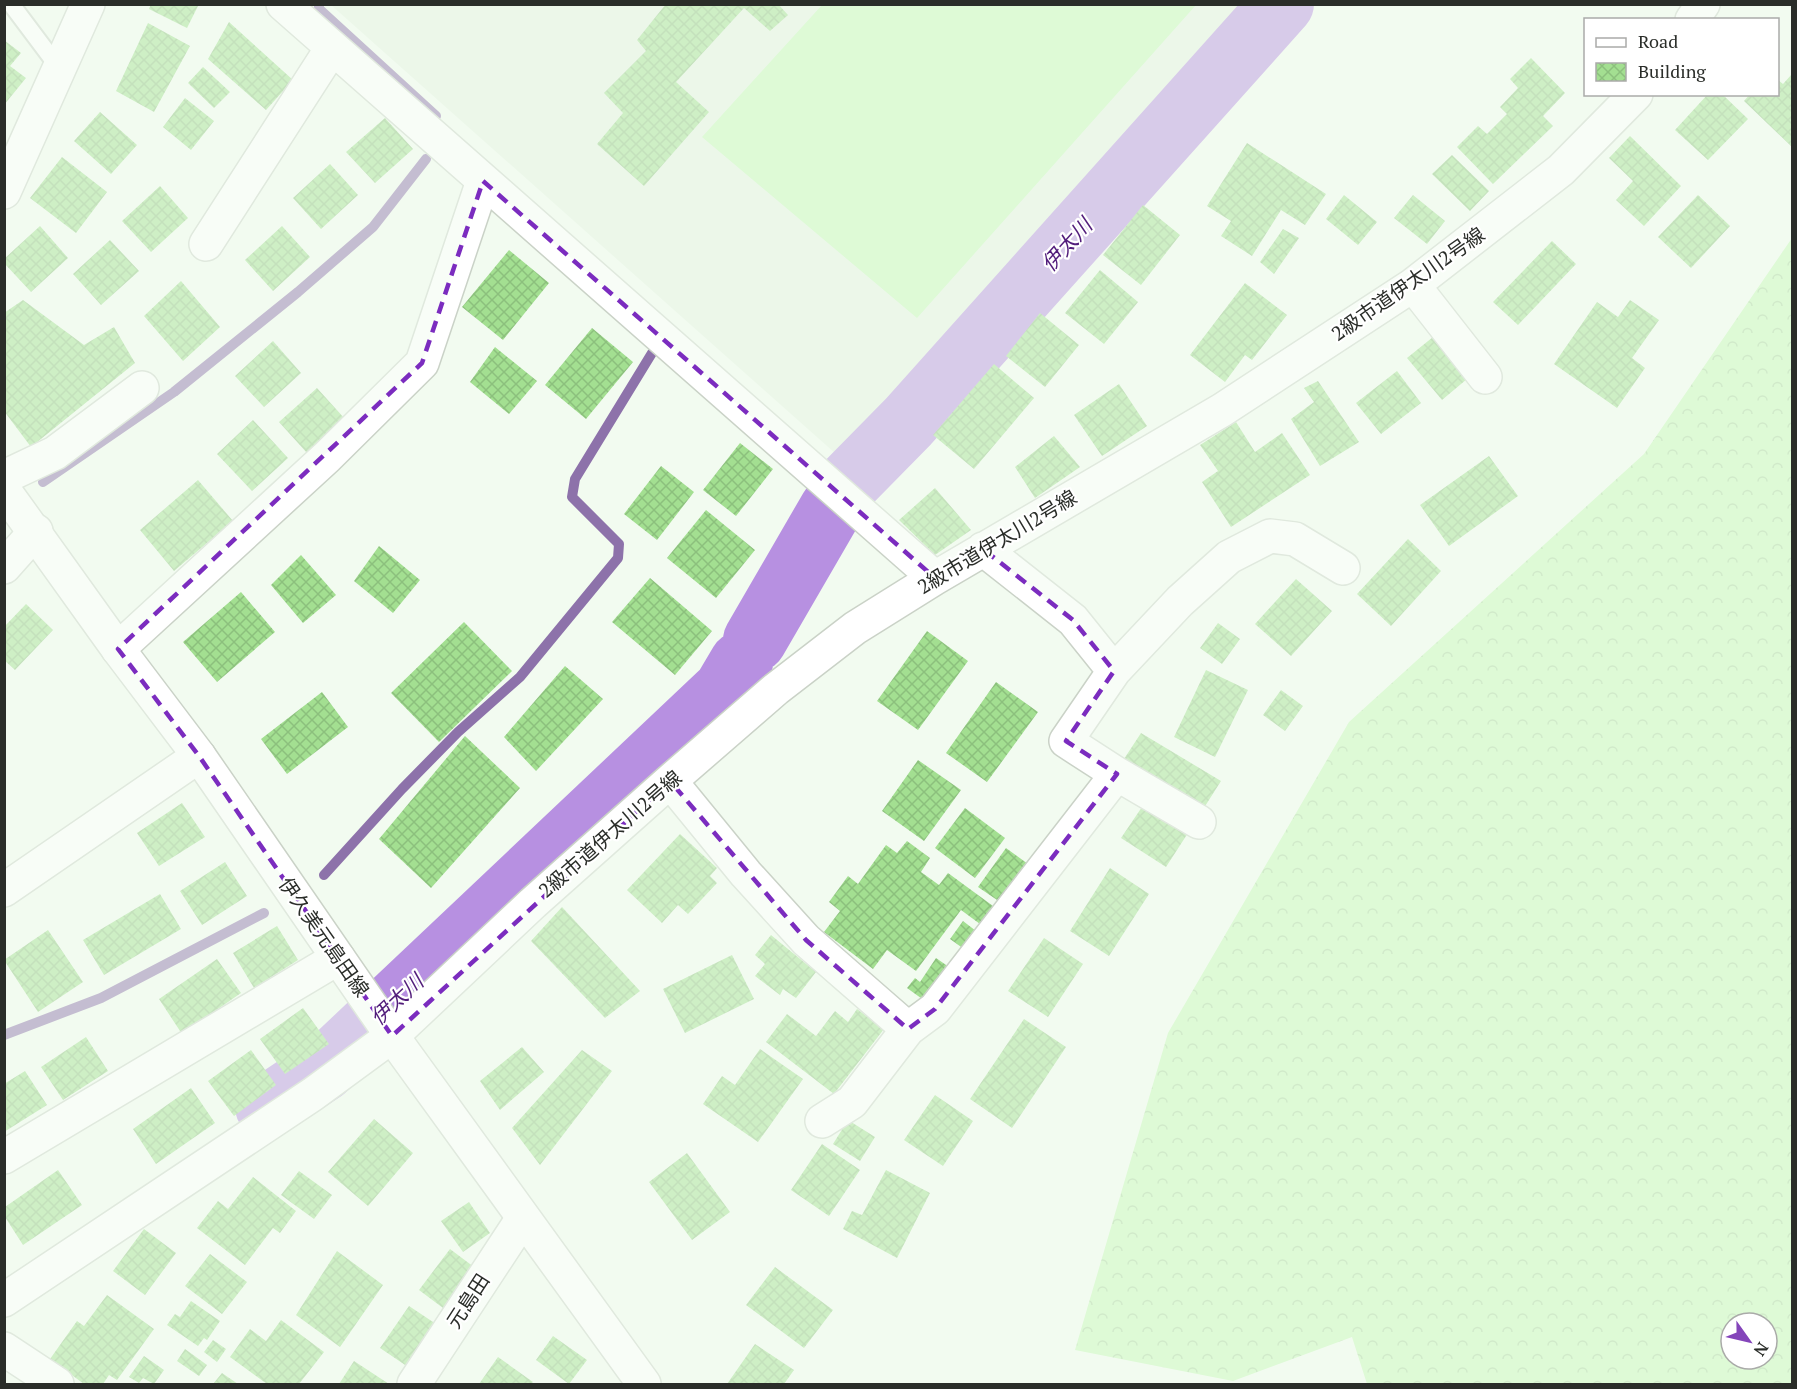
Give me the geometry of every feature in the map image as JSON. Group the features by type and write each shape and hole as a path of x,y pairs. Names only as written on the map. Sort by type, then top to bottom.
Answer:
{"street":[{"path":"4,192 88,4"},
{"path":"283,4 935,578"},
{"path":"1693,18 1703,4"},
{"path":"206,244 332,48"},
{"name":"2級市道伊太川2号線","path":"4,1300 313,1094 382,1022 533,903 776,689 855,628 983,549 1222,410 1413,285 1561,170 1634,96"},
{"path":"118,649 327,457 422,363 483,181"},
{"path":"1413,285 1485,377"},
{"path":"4,477 55,453 142,388"},
{"name":"伊久美元島田線","path":"4,490 36,531 118,649 199,756 382,1022 644,1384"},
{"path":"4,567 36,531"},
{"path":"1199,822 1065,741 1114,671 1180,601 1229,557 1270,536 1295,539 1343,568"},
{"path":"983,549 1073,620 1114,671"},
{"path":"4,890 199,756"},
{"path":"822,1121 852,1102 908,1029 935,1009 1118,774"},
{"path":"670,782 746,874 806,940 908,1029"},
{"path":"4,1157 338,958"},
{"name":"元島田","path":"414,1384 523,1218"},
{"path":"4,1349 57,1384"}],"lane":[{"path":"11,4 59,68"}],"highlighted area":[{"path":"483,181 935,578 983,549 1073,620 1114,671 1066,741 1117,774 935,1009 908,1029 806,940 670,781 392,1036 199,756 118,649 422,363"}],"shaded area":[{"path":"331,5 1254,5 845,462"}],"green space":[{"path":"822,5 1196,5 917,318 702,137"},
{"path":"1792,238 1792,1384 1367,1384 1352,1337 1233,1381 1075,1350 1168,1033 1349,722 1644,454"}],"building":[{"path":"151,4 199,4 187,28 149,9"},
{"path":"666,4 778,4 788,15 770,31 744,8 676,82 709,112 644,186 597,144 623,113 604,93 646,51 637,40"},
{"path":"229,22 293,80 266,110 208,59"},
{"path":"148,23 190,46 154,112 116,91"},
{"path":"4,40 21,53 10,66 26,78 4,105"},
{"path":"1531,58 1565,93 1543,116 1553,126 1493,184 1457,147 1478,126 1487,134 1507,114 1500,107 1518,88 1510,79"},
{"path":"203,67 230,92 214,108 188,83"},
{"path":"1792,74 1792,147 1744,101 1748,96 1779,96 1779,81 1783,84"},
{"path":"1706,96 1724,96 1748,119 1708,160 1675,130"},
{"path":"185,98 214,121 191,150 163,127"},
{"path":"100,112 137,145 111,174 74,141"},
{"path":"385,118 413,149 375,183 346,152"},
{"path":"1630,136 1681,186 1644,226 1616,200 1633,181 1609,158"},
{"path":"1247,143 1326,194 1305,225 1281,210 1252,256 1221,236 1231,221 1207,206"},
{"path":"1452,155 1489,191 1470,211 1432,174"},
{"path":"62,157 107,192 76,233 30,198"},
{"path":"330,164 358,195 321,229 293,198"},
{"path":"160,186 188,218 151,252 122,221"},
{"path":"1344,195 1377,222 1358,245 1326,219"},
{"path":"1413,195 1445,221 1427,244 1394,218"},
{"path":"1698,195 1730,226 1691,268 1658,237"},
{"path":"1143,205 1180,235 1141,285 1103,255"},
{"path":"40,226 68,258 31,292 4,263 4,259"},
{"path":"282,226 310,257 273,291 245,260"},
{"path":"1283,229 1299,238 1274,274 1260,262"},
{"path":"110,240 139,271 101,305 73,274"},
{"path":"1552,241 1576,264 1518,325 1493,302"},
{"path":"509,250 549,283 503,340 462,307"},
{"path":"1100,270 1138,302 1104,344 1065,313"},
{"path":"181,281 220,327 183,361 144,316"},
{"path":"1245,283 1287,315 1252,360 1245,355 1225,382 1190,355"},
{"path":"23,300 84,345 114,327 135,363 31,447 4,411 4,313"},
{"path":"1630,300 1659,320 1632,358 1645,368 1617,408 1554,364 1597,302 1618,317"},
{"path":"1040,313 1079,345 1045,387 1006,356"},
{"path":"592,328 633,362 586,419 545,385"},
{"path":"1433,337 1467,379 1442,400 1407,358"},
{"path":"273,341 301,373 264,407 235,376"},
{"path":"495,347 537,381 509,414 470,382"},
{"path":"994,364 1034,398 974,469 933,435"},
{"path":"1397,371 1421,403 1381,434 1356,403"},
{"path":"1318,381 1359,442 1320,466 1291,419 1314,402 1304,388"},
{"path":"1119,384 1147,426 1102,456 1074,415"},
{"path":"317,388 345,419 307,453 279,422"},
{"path":"253,420 288,458 252,491 217,454"},
{"path":"1236,422 1255,452 1282,433 1310,475 1231,527 1202,482 1218,471 1200,445"},
{"path":"1054,436 1080,467 1035,498 1015,467"},
{"path":"740,443 773,469 736,516 703,490"},
{"path":"1489,456 1518,496 1449,546 1420,505"},
{"path":"661,466 694,492 657,540 624,514"},
{"path":"198,480 233,521 174,571 140,530"},
{"path":"935,488 971,530 935,555 899,520"},
{"path":"706,510 755,550 716,598 667,558"},
{"path":"1408,539 1441,571 1391,626 1357,594"},
{"path":"379,546 420,580 393,613 354,581"},
{"path":"301,555 336,595 303,623 271,585"},
{"path":"650,578 712,631 675,675 612,622"},
{"path":"1296,579 1332,611 1291,656 1255,624"},
{"path":"241,592 275,632 217,682 183,642"},
{"path":"26,604 53,630 15,670 4,660 4,627"},
{"path":"464,622 512,671 439,742 391,693"},
{"path":"1218,623 1240,639 1222,664 1200,648"},
{"path":"927,631 968,661 918,730 877,701"},
{"path":"565,666 603,699 536,771 504,737"},
{"path":"1206,670 1248,690 1215,757 1174,737"},
{"path":"996,682 1038,712 987,782 946,753"},
{"path":"1281,690 1303,706 1285,731 1263,715"},
{"path":"322,692 348,727 287,774 261,739"},
{"path":"1141,733 1221,781 1202,811 1122,762"},
{"path":"465,736 520,788 431,888 379,839"},
{"path":"918,760 961,790 924,841 882,811"},
{"path":"182,803 205,837 159,866 137,833"},
{"path":"1144,804 1188,833 1166,867 1121,838"},
{"path":"965,808 1005,838 975,878 935,848"},
{"path":"680,834 717,868 710,876 717,883 688,914 678,905 662,923 627,890"},
{"path":"907,841 930,858 921,872 939,885 948,873 993,906 980,924 961,910 916,971 887,950 873,969 824,932 840,911 829,902 848,876 858,884 886,845 897,853"},
{"path":"1006,848 1028,864 1000,902 978,887"},
{"path":"225,862 247,896 202,925 180,891"},
{"path":"1110,868 1149,894 1109,956 1070,931"},
{"path":"160,894 181,929 104,975 83,940"},
{"path":"562,907 640,991 605,1018 531,941"},
{"path":"963,921 976,931 964,949 950,939"},
{"path":"277,926 298,960 254,988 233,953"},
{"path":"48,930 83,982 38,1012 4,960"},
{"path":"771,935 816,972 796,998 783,989 780,995 755,976 765,964 755,955"},
{"path":"1044,938 1083,964 1048,1017 1008,991"},
{"path":"732,955 754,999 685,1033 663,989"},
{"path":"936,958 949,967 925,1001 907,988 915,978 920,982"},
{"path":"217,959 241,993 182,1034 159,999"},
{"path":"303,1008 329,1044 285,1074 260,1039"},
{"path":"857,1009 884,1029 834,1094 766,1042 787,1014 816,1036 835,1011 848,1022"},
{"path":"1024,1019 1066,1047 1012,1128 970,1099"},
{"path":"86,1037 108,1071 63,1100 41,1067"},
{"path":"522,1047 544,1072 500,1110 480,1081"},
{"path":"760,1049 803,1079 758,1142 703,1104 722,1076 735,1085"},
{"path":"251,1050 276,1085 234,1116 208,1081"},
{"path":"582,1050 612,1071 540,1165 512,1128"},
{"path":"25,1071 47,1105 4,1132 4,1084"},
{"path":"191,1088 215,1123 156,1164 133,1129"},
{"path":"935,1095 973,1121 943,1166 904,1140"},
{"path":"374,1119 413,1153 368,1206 328,1172"},
{"path":"848,1120 875,1137 860,1161 833,1144"},
{"path":"822,1144 860,1170 829,1216 791,1190"},
{"path":"687,1153 730,1212 692,1240 649,1182"},
{"path":"58,1170 82,1205 23,1245 5,1217 5,1207"},
{"path":"886,1170 930,1193 897,1258 843,1229 852,1211 862,1215"},
{"path":"299,1171 332,1195 314,1219 281,1195"},
{"path":"253,1177 296,1211 280,1233 273,1228 245,1265 197,1228 218,1201 228,1209"},
{"path":"469,1202 490,1233 463,1252 441,1221"},
{"path":"144,1229 176,1253 145,1295 113,1271"},
{"path":"450,1249 482,1273 451,1314 419,1290"},
{"path":"337,1251 383,1285 340,1347 296,1315"},
{"path":"210,1254 247,1282 222,1314 185,1286"},
{"path":"775,1267 833,1310 804,1348 746,1305"},
{"path":"107,1295 154,1329 117,1380 109,1375 103,1384 84,1384 50,1359 77,1321 84,1326"},
{"path":"191,1301 220,1321 207,1340 204,1338 198,1346 167,1325 175,1314 180,1317"},
{"path":"409,1306 442,1328 414,1371 380,1348"},
{"path":"281,1320 324,1352 299,1384 267,1384 230,1357 250,1329 266,1341"},
{"path":"553,1336 587,1360 569,1384 536,1360"},
{"path":"213,1340 226,1349 217,1362 204,1352"},
{"path":"755,1344 794,1370 784,1384 727,1384"},
{"path":"185,1349 207,1365 199,1376 177,1361"},
{"path":"144,1356 164,1370 154,1384 143,1378 139,1383 129,1377"},
{"path":"498,1357 533,1382 531,1384 479,1384"},
{"path":"354,1361 389,1384 339,1384"},
{"path":"222,1373 238,1384 213,1384"}],"waterway":[{"path":"319,4 319,9 436,116"},
{"name":"伊太川","path":"848,483 908,422 1282,4"},
{"path":"43,482 174,392 298,292 373,227 426,159"},
{"path":"324,875 402,789 458,732 520,677 618,558 619,544 572,497 575,479 652,353"},
{"name":"伊太川","path":"755,640 831,509"},
{"name":"伊太川","path":"267,1107 324,1069 725,690 741,663"},
{"path":"4,1035 101,998 264,913"}]}
